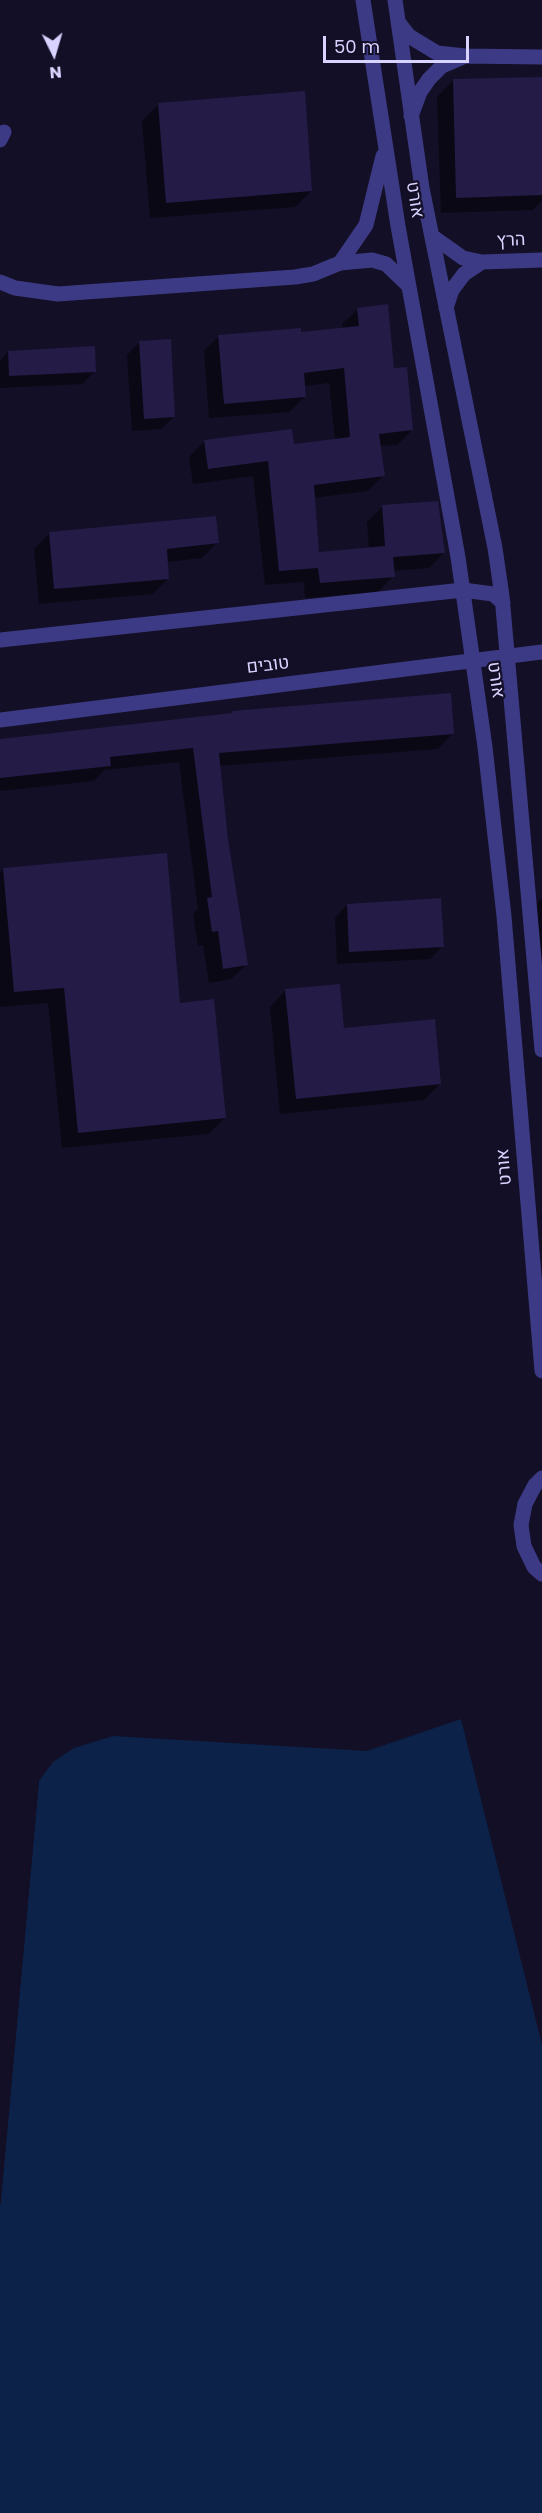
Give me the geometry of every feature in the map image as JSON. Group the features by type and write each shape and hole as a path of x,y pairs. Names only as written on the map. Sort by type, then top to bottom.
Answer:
{"street":[{"name":"אורט","path":"363,0 409,286 440,449 463,590 504,916 542,1371"},
{"name":"אורט","path":"394,0 411,118 432,236 495,548 503,603 542,1050"},
{"path":"397,21 410,36 437,52 465,56 542,57"},
{"path":"411,118 420,92 429,79 442,66 465,56"},
{"path":"340,263 366,225 386,146"},
{"name":"הרץ","path":"432,236 463,258 482,262 542,260"},
{"path":"0,282 15,288 58,294 295,277 313,274 340,263 372,260 386,264 409,286"},
{"name":"הרץ","path":"446,308 452,290 464,274 482,262"},
{"path":"0,640 463,590 493,594 503,603"},
{"name":"טובים","path":"0,720 542,652"},
{"path":"542,1464 541,1478 525,1504 521,1525 524,1546 534,1566 542,1574"}],"water":[{"path":"461,1719 542,2045 542,2513 0,2513 0,2205 39,1781 53,1762 74,1748 113,1736 367,1751"}],"pier":[{"path":"39,1781 0,2205 0,2180 35,1790"}],"building":[{"path":"542,77 542,195 456,198 453,79"},
{"path":"305,91 312,191 166,203 158,103"},
{"path":"388,304 394,368 407,367 413,430 379,434 385,476 314,485 319,552 385,546 382,505 438,501 445,553 393,557 395,577 320,583 318,568 279,571 268,461 208,469 204,440 292,429 294,444 350,437 344,368 304,373 306,397 224,404 218,335 301,328 301,332 359,326 357,308"},
{"path":"171,339 175,417 144,419 139,341"},
{"path":"95,346 96,372 9,376 8,351"},
{"path":"216,516 219,543 167,549 169,579 54,589 49,532"},
{"path":"451,693 454,734 219,753 228,839 248,965 223,969 218,931 212,932 207,898 212,897 193,748 110,757 111,766 0,778 0,739 232,713 232,711"},
{"path":"167,853 180,1003 214,999 226,1118 78,1133 64,988 14,992 3,868"},
{"path":"441,898 444,947 349,952 347,904"},
{"path":"340,984 344,1028 435,1019 441,1084 296,1099 285,989"}]}
